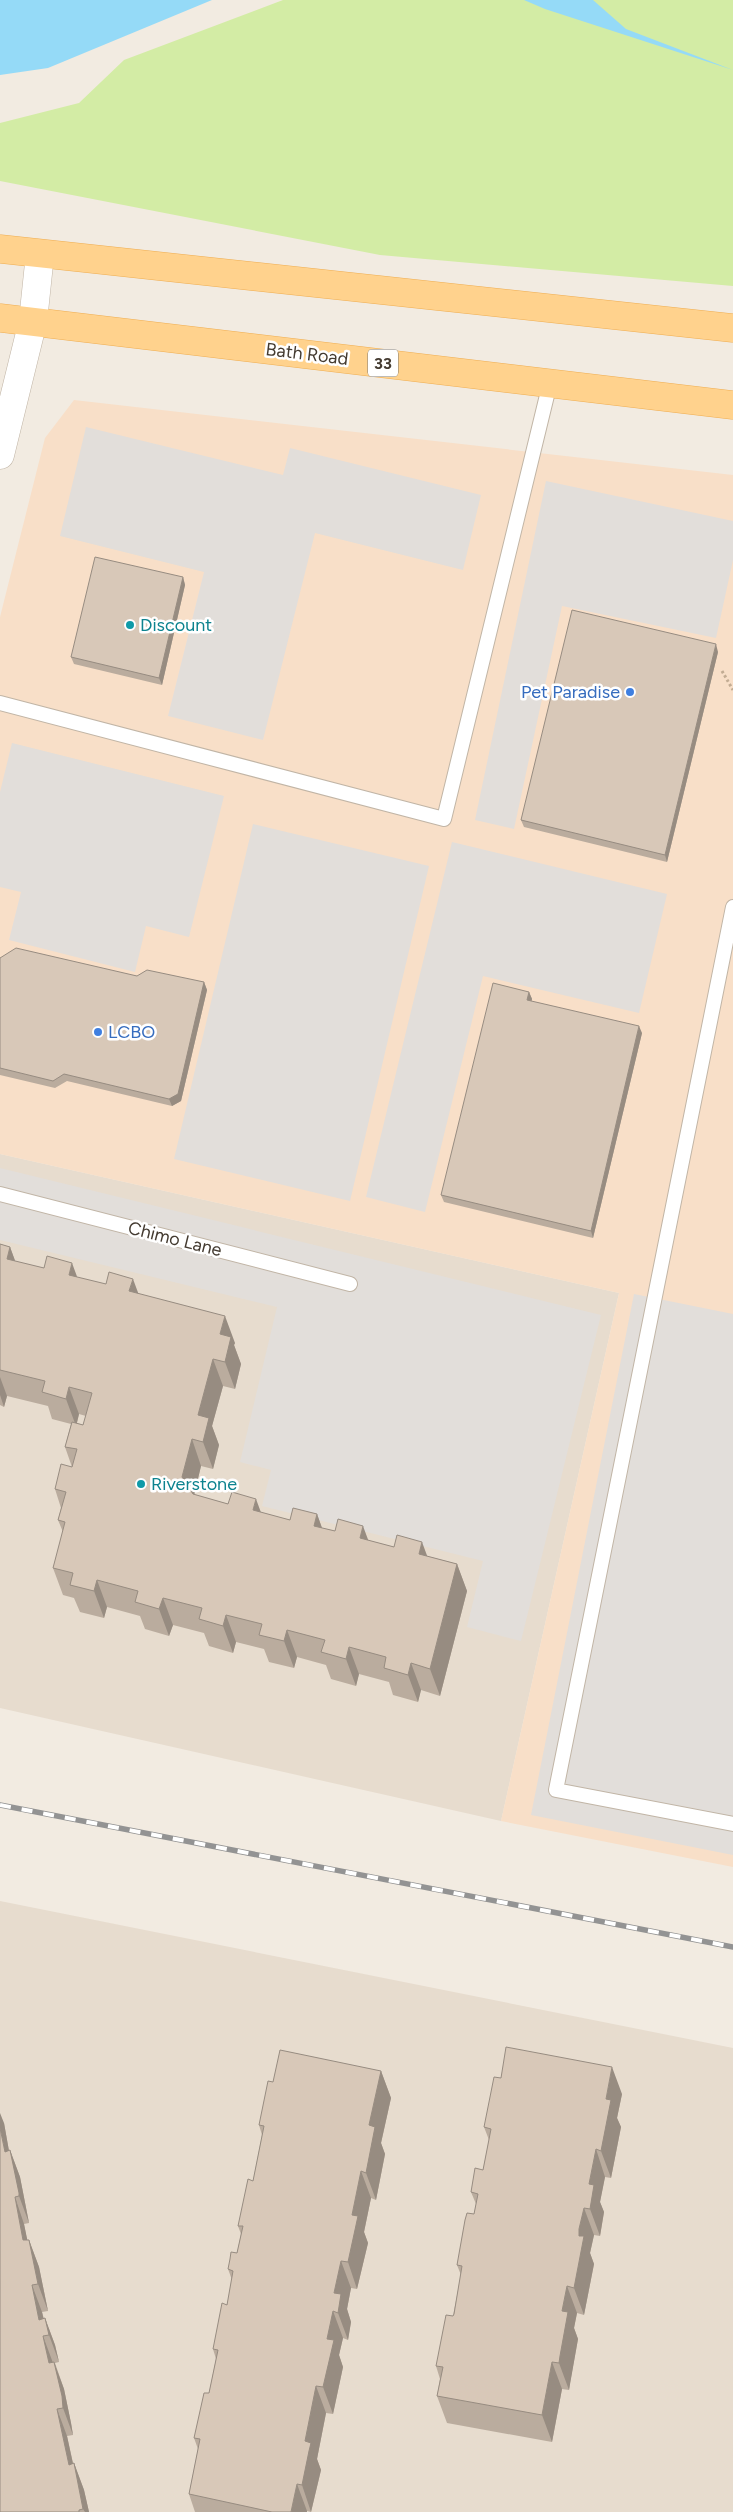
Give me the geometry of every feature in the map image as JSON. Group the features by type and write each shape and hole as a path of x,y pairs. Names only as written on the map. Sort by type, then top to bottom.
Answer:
{"main road":[{"path":"0,250 733,328"},
{"name":"Bath Road","path":"0,318 733,405"}],"street":[{"path":"0,455 33,321 40,254"}],"lane":[{"path":"0,703 444,819 550,383"},
{"path":"733,907 556,1790 733,1824"},
{"name":"Chimo Lane","path":"0,1194 350,1284"}],"path":[{"path":"722,671 733,690"}],"shaded area":[{"path":"74,400 733,475 733,1867 501,1821 619,1293 0,1154 0,617 45,438"},
{"path":"86,427 283,475 290,448 481,495 463,570 315,533 263,740 168,716 204,572 60,536"},
{"path":"546,481 733,521 733,560 716,638 562,606 514,829 475,820"},
{"path":"12,743 224,796 189,937 146,926 135,972 9,940 21,892 0,887 0,792"},
{"path":"253,824 429,866 350,1201 174,1159"},
{"path":"452,842 667,894 639,1013 483,976 425,1212 366,1197"},
{"path":"0,1154 619,1293 501,1821 0,1708"},
{"path":"0,1168 601,1315 521,1641 467,1627 483,1561 262,1506 271,1470 240,1462 277,1307 0,1240"},
{"path":"634,1294 733,1314 733,1855 531,1815"},
{"path":"0,1901 733,2048 733,2512 0,2512"}],"green space":[{"path":"283,0 733,0 733,286 380,255 0,181 0,123 79,103 124,60"}],"water":[{"path":"0,0 212,0 48,68 0,75"},
{"path":"524,0 593,0 626,29 733,70 545,9"}],"building":[{"name":"Discount","path":"95,557 183,577 159,678 71,657"},
{"path":"572,610 716,644 665,855 521,820"},
{"name":"LCBO","path":"16,948 137,976 147,970 204,982 178,1094 169,1099 64,1074 53,1081 0,1068 0,958"},
{"path":"493,983 529,992 527,1000 639,1026 591,1231 441,1195"},
{"name":"Riverstone","path":"0,1244 10,1247 7,1259 44,1268 47,1256 72,1263 69,1275 106,1284 109,1272 133,1279 129,1291 225,1316 220,1334 231,1337 225,1362 213,1359 198,1415 209,1418 203,1442 192,1439 182,1477 193,1494 228,1504 232,1492 256,1499 253,1510 290,1520 293,1508 317,1514 314,1526 335,1531 338,1519 363,1526 360,1538 394,1547 397,1535 422,1542 419,1554 457,1564 430,1669 411,1663 408,1675 384,1668 386,1657 349,1647 346,1659 321,1652 325,1640 287,1630 284,1641 259,1635 262,1624 226,1615 223,1626 199,1619 202,1608 163,1598 159,1609 135,1602 138,1591 97,1580 94,1591 70,1585 73,1573 53,1568 65,1522 58,1520 66,1492 55,1489 61,1464 72,1467 77,1449 65,1447 72,1422 83,1425 92,1393 69,1387 66,1399 42,1392 45,1381 0,1370"},
{"path":"506,2047 612,2067 606,2099 611,2100 601,2151 596,2149 589,2184 594,2185 590,2209 584,2208 579,2229 579,2236 584,2236 574,2288 567,2286 562,2311 568,2312 559,2363 552,2362 542,2415 437,2396 443,2367 436,2366 446,2315 453,2316 454,2314 462,2266 457,2265 465,2220 467,2213 474,2214 478,2194 471,2192 475,2168 483,2170 491,2129 484,2127 494,2077 501,2078"},
{"path":"280,2050 381,2071 369,2125 375,2127 366,2173 361,2171 352,2215 358,2216 348,2262 341,2261 334,2293 341,2294 338,2313 333,2311 327,2339 334,2340 323,2387 316,2386 305,2441 311,2443 302,2485 297,2484 291,2512 272,2512 189,2494 200,2439 194,2438 204,2393 209,2393 218,2350 213,2349 222,2303 227,2305 233,2271 228,2269 231,2252 237,2253 243,2226 238,2226 248,2179 253,2181 264,2126 259,2125 268,2081 273,2082"},
{"path":"0,2128 5,2152 10,2150 19,2193 19,2196 15,2197 23,2240 29,2240 38,2284 32,2285 39,2320 45,2318 49,2335 43,2336 49,2363 54,2362 62,2396 63,2408 57,2409 69,2465 74,2463 83,2509 79,2510 79,2512 0,2512"}],"railway":[{"path":"0,1805 733,1947"}],"place":[{"name":"Discount","path":"130,625"},
{"name":"Pet Paradise","path":"630,692"},
{"name":"LCBO","path":"98,1032"},
{"name":"Riverstone","path":"141,1484"}]}
